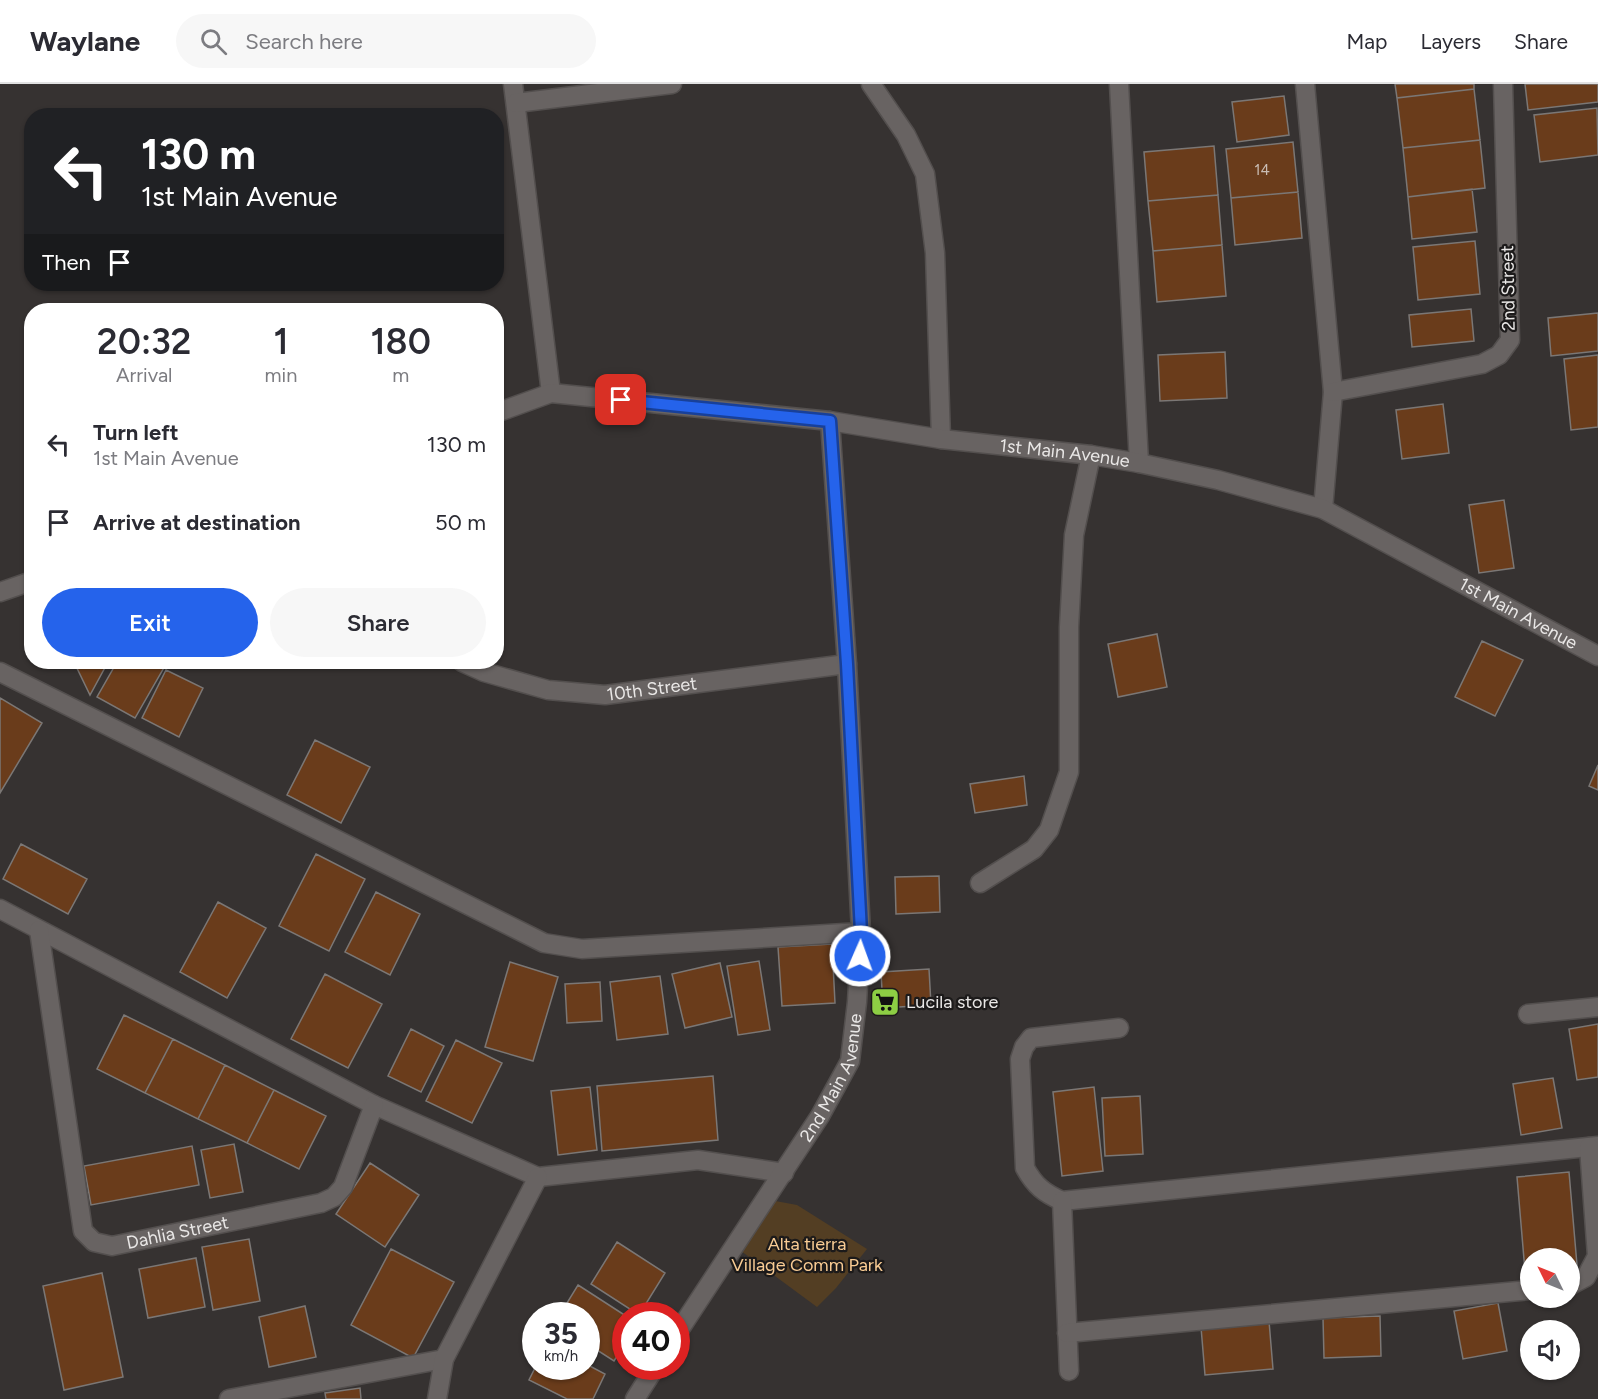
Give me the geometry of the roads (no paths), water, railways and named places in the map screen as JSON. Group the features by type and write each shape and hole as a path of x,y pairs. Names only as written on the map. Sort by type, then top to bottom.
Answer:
{"street":[{"path":"513,84 551,393"},
{"path":"516,103 672,84"},
{"path":"870,84 906,135 925,174 935,253 941,440"},
{"path":"1119,84 1139,463"},
{"path":"1305,84 1333,392 1323,509"},
{"name":"2nd Street","path":"1333,392 1482,364 1499,355 1510,340 1503,84"},
{"name":"1st Main Avenue","path":"504,410 551,393 830,421 941,440 1091,455 1218,480 1323,509 1598,657"},
{"name":"2nd Main Avenue","path":"690,1314 784,1173 820,1116 850,1061 857,1002 861,932 847,664 830,421"},
{"path":"980,883 1034,849 1049,830 1069,772 1069,627 1074,535 1091,455"},
{"path":"0,592 24,584"},
{"name":"10th Street","path":"477,669 548,690 605,695 847,664"},
{"path":"0,672 544,943 582,949 861,932"},
{"path":"0,909 374,1105 538,1177 698,1160 784,1173"},
{"name":"Dahlia Street","path":"39,930 83,1231 94,1242 112,1246 321,1203 334,1197 343,1186 374,1105"},
{"path":"1528,1014 1598,1007"},
{"path":"1119,1028 1031,1038 1023,1047 1020,1059 1025,1168 1033,1182 1044,1193 1062,1201 1594,1147 1597,1256 1586,1277 1580,1280"},
{"path":"438,1399 444,1359 538,1177"},
{"path":"1062,1201 1069,1371"},
{"path":"1067,1333 1520,1291"},
{"path":"229,1399 444,1359"},
{"path":"634,1399 647,1380"}],"place":[{"name":"Lucila store","path":"885,1002"}],"park label":[{"name":"Alta tierra Village Comm Park","path":"807,1254"}]}
